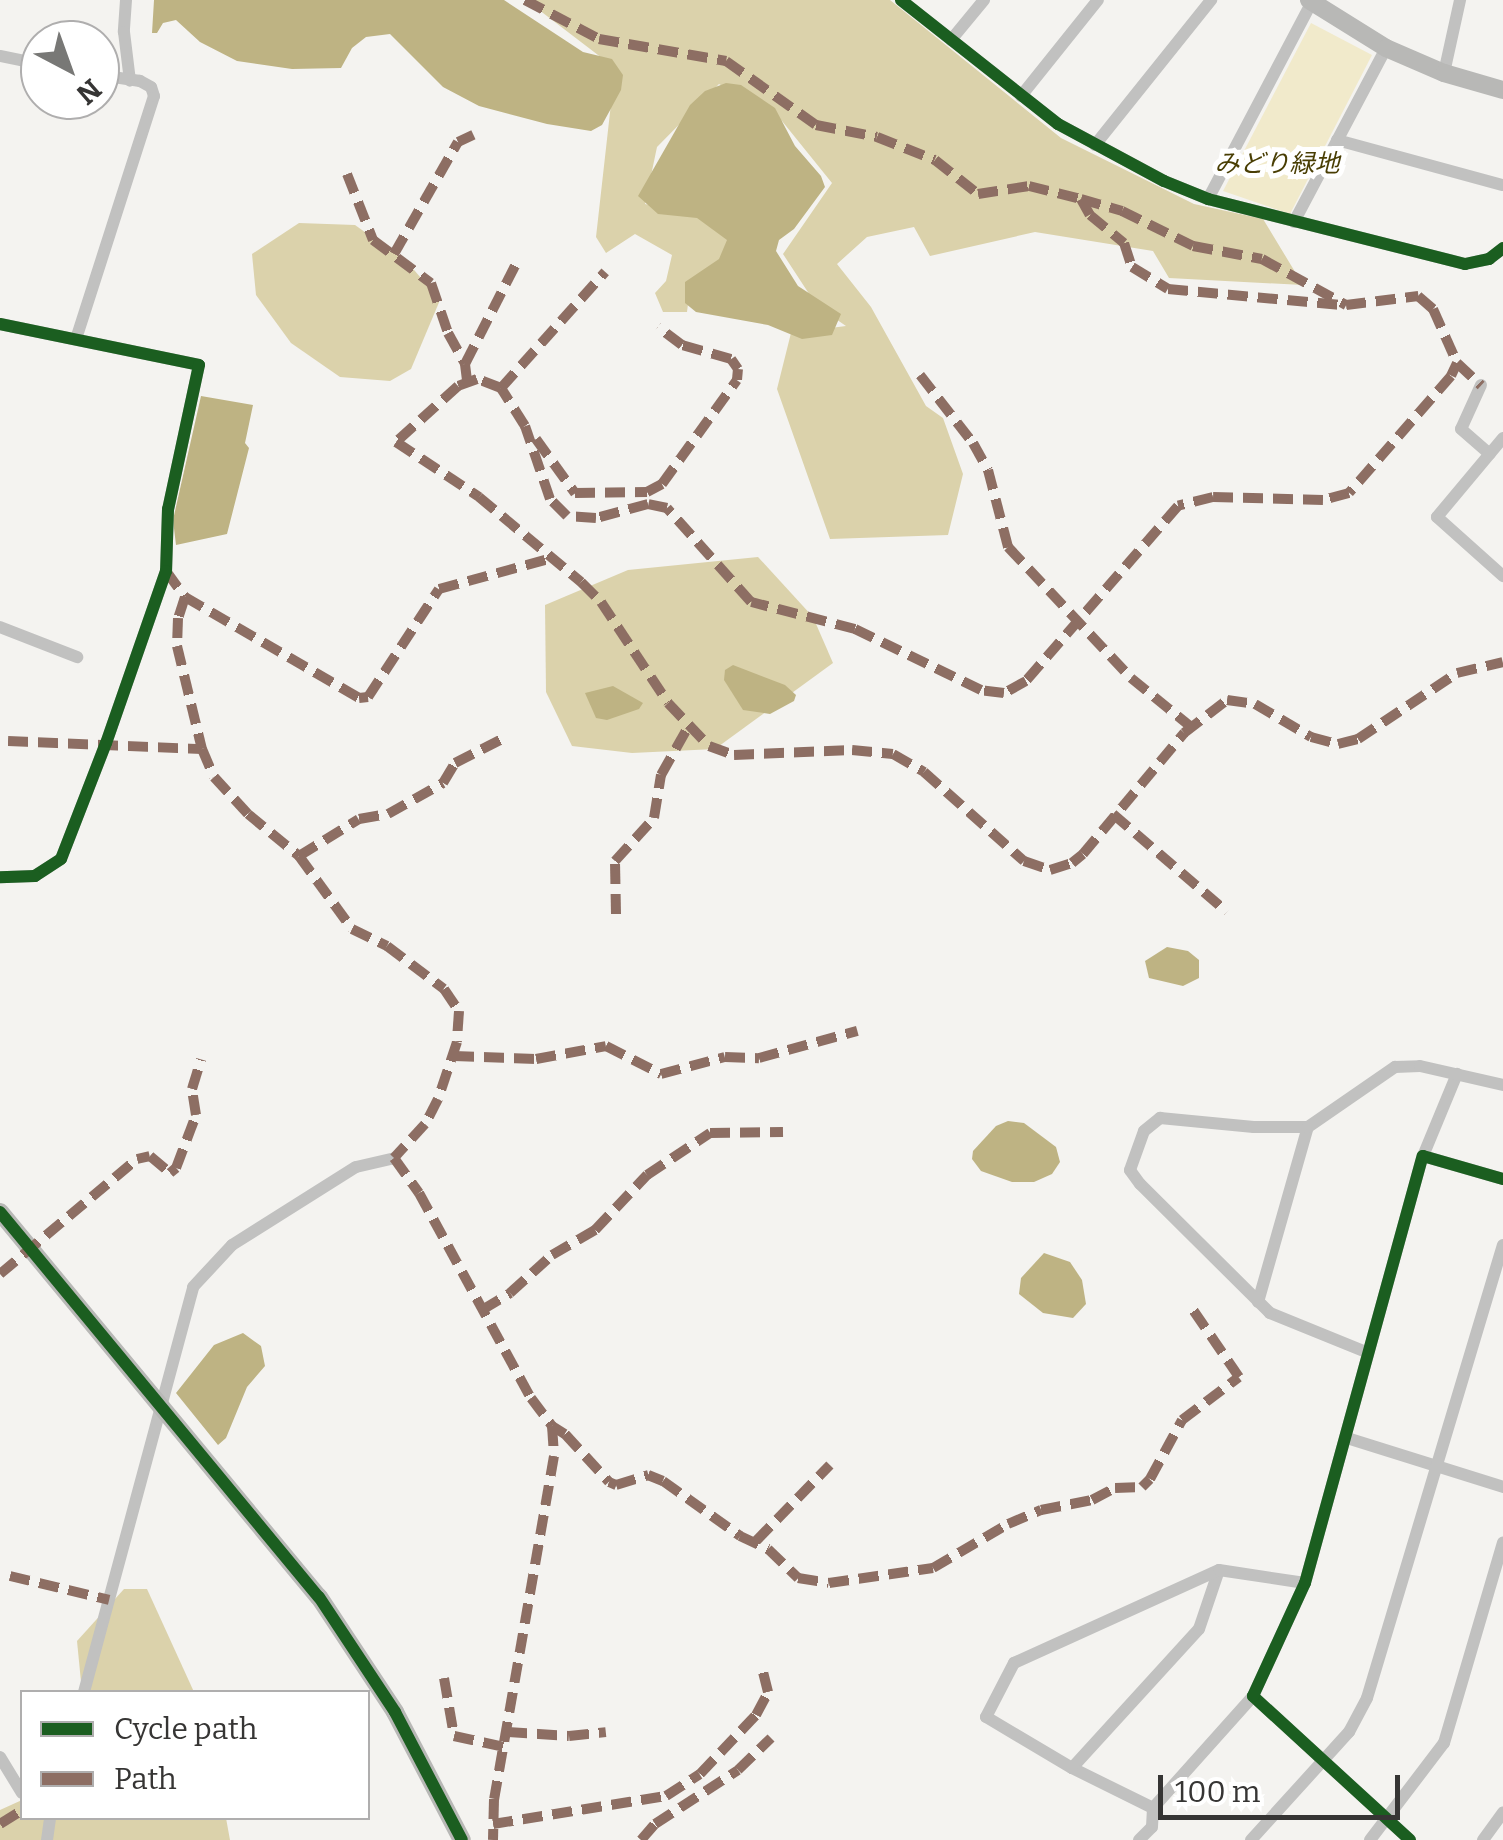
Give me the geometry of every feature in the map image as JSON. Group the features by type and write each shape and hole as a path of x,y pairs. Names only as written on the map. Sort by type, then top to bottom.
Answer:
{"street":[{"path":"126,0 124,32 130,81"},
{"path":"901,0 1021,96 1096,145 1208,199 1465,264 1489,258 1503,248"},
{"path":"950,40 984,0"},
{"path":"1021,96 1098,0"},
{"path":"1096,145 1211,0"},
{"path":"1444,73 1460,0"},
{"path":"1208,199 1311,1 1386,48 1444,73 1503,90"},
{"path":"1294,222 1386,48"},
{"path":"76,339 154,96 151,87 120,79"},
{"path":"1336,140 1503,185"},
{"path":"0,324 198,364 168,509 166,572 106,744 60,859 35,876 0,877"},
{"path":"1481,384 1461,429 1490,454"},
{"path":"1502,574 1436,517 1503,438"},
{"path":"0,627 76,657"},
{"path":"1366,1352 1270,1313 1258,1302 1130,1170 1144,1131 1160,1118 1308,1126 1395,1067 1420,1066 1503,1085"},
{"path":"1139,1840 1152,1826 1154,1808 1253,1696 1304,1583 1422,1156 1457,1074"},
{"path":"1258,1302 1308,1126"},
{"path":"1422,1156 1503,1179"},
{"path":"85,1690 184,1308 204,1271 232,1245 356,1167 394,1158"},
{"path":"0,1212 320,1597 395,1712 462,1840"},
{"path":"1252,1840 1348,1732 1368,1698 1503,1245"},
{"path":"1347,1438 1503,1487"},
{"path":"1370,1840 1444,1743 1503,1543"},
{"path":"1154,1808 1072,1768 986,1717 1014,1663 1219,1570 1304,1583"},
{"path":"1072,1768 1199,1629 1219,1570"},
{"path":"1253,1696 1410,1840"},
{"path":"0,1756 20,1790"},
{"path":"1483,1840 1503,1812"}],"green space":[{"name":"みどり緑地","path":"1311,23 1372,55 1290,214 1223,191"}],"shaded area":[{"path":"154,0 504,0 583,52 612,59 623,75 621,90 602,125 591,131 547,124 479,106 443,87 390,34 366,37 352,48 341,68 292,69 237,61 200,42 176,20 163,23 157,33 152,33"},
{"path":"526,0 890,0 1061,138 1194,204 1263,219 1303,285 1169,278 1153,251 1035,232 930,256 914,227 867,237 837,264 871,307 926,406 943,418 963,474 948,535 830,539 777,389 791,333 846,326 817,306 783,254 832,183 782,121 719,84 657,147 645,204 698,215 731,241 717,270 690,288 687,312 663,312 655,293 666,281 672,255 635,234 606,253 596,237 615,68"},
{"path":"726,83 741,85 775,108 795,146 821,176 825,187 794,229 779,240 776,251 798,286 841,314 832,335 802,339 768,325 696,312 685,303 685,282 719,259 727,240 697,218 658,214 638,196 690,105 705,91"},
{"path":"299,223 355,225 408,263 440,300 411,369 390,381 340,377 291,343 256,295 252,254"},
{"path":"201,396 253,405 245,443 249,448 227,534 176,545 173,520"},
{"path":"758,557 813,617 833,663 715,749 632,753 572,746 546,692 545,605 628,570"},
{"path":"733,665 785,685 796,695 794,701 770,714 743,710 724,680 725,670"},
{"path":"613,686 643,703 639,709 607,720 596,718 585,693"},
{"path":"1167,947 1188,951 1199,960 1199,978 1183,986 1149,978 1145,961"},
{"path":"1008,1121 1024,1123 1056,1147 1060,1162 1052,1174 1034,1182 1012,1182 981,1171 972,1159 973,1151 996,1126"},
{"path":"1044,1253 1070,1262 1082,1280 1086,1304 1073,1318 1043,1313 1019,1294 1021,1278"},
{"path":"243,1333 261,1346 265,1366 247,1387 226,1438 218,1445 176,1393 214,1345"},
{"path":"124,1589 147,1589 193,1690 82,1690 77,1641"},
{"path":"20,1801 20,1820 226,1820 230,1840 0,1840 0,1810"}],"marked path":[{"path":"525,0 599,39 726,61 816,125 877,137 935,160 978,194 1029,186 1122,211 1193,246 1262,259 1346,305 1418,296 1433,309 1457,363 1451,376 1349,493 1323,500 1213,497 1178,506 1026,681 1004,693 981,690 855,629 751,602 667,508 648,504 596,518 567,516 550,499 525,426 501,388 477,379 458,386 396,442 479,497 581,582 601,602 668,703 709,746 734,755 852,750 893,754 924,772 1024,861 1050,870 1072,863 1083,854 1184,733 1227,700 1255,704 1311,737 1338,744 1358,739 1457,673 1503,662"},
{"path":"394,254 458,142 473,135"},
{"path":"347,174 373,240 431,283 448,333 465,364 467,381"},
{"path":"1081,199 1090,215 1124,243 1132,267 1168,289 1341,305"},
{"path":"465,364 517,262"},
{"path":"501,388 605,272"},
{"path":"536,439 575,493 647,492 662,484 737,380 738,369 731,359 682,345 658,327"},
{"path":"1457,363 1481,385"},
{"path":"920,375 973,443 988,470 1008,547 1131,678 1191,727"},
{"path":"185,597 359,698 368,697 439,589 549,559"},
{"path":"166,571 185,597 178,618 177,646 202,749 214,777 248,814 299,856 352,929 387,946 444,989 459,1011 457,1042 438,1099 425,1124 394,1158 419,1193 531,1398 552,1426 554,1456 494,1799 493,1840"},
{"path":"616,914 615,861 654,818 661,775 688,727"},
{"path":"299,856 359,819 388,814 443,783 455,763 504,738"},
{"path":"8,741 202,749"},
{"path":"1113,814 1227,912"},
{"path":"454,1056 536,1059 606,1046 661,1074 725,1057 759,1058 857,1031"},
{"path":"0,1274 137,1159 150,1156 170,1173 176,1168 196,1115 192,1089 201,1059"},
{"path":"482,1310 510,1293 552,1255 595,1230 647,1175 710,1133 783,1132"},
{"path":"552,1426 565,1434 609,1482 616,1485 648,1475 663,1481 740,1536 768,1549 798,1578 829,1583 933,1568 1008,1524 1041,1510 1092,1500 1115,1488 1142,1487 1150,1479 1182,1420 1239,1377 1191,1307"},
{"path":"756,1541 830,1465"},
{"path":"10,1576 109,1600"},
{"path":"493,1824 666,1796 700,1774 756,1715 768,1692 762,1668"},
{"path":"444,1678 454,1736 504,1747"},
{"path":"507,1732 569,1736 606,1732"},
{"path":"641,1840 655,1824 738,1770 771,1738"},
{"path":"0,1824 20,1811"}],"cycle path":[{"path":"901,0 1058,124 1164,181 1208,199 1465,264 1489,259 1503,248"},
{"path":"0,324 199,365 168,509 166,571 61,859 35,876 0,877"},
{"path":"1410,1840 1253,1696 1305,1583 1423,1156 1503,1179"},
{"path":"0,1212 319,1597 395,1712 462,1840"}]}
